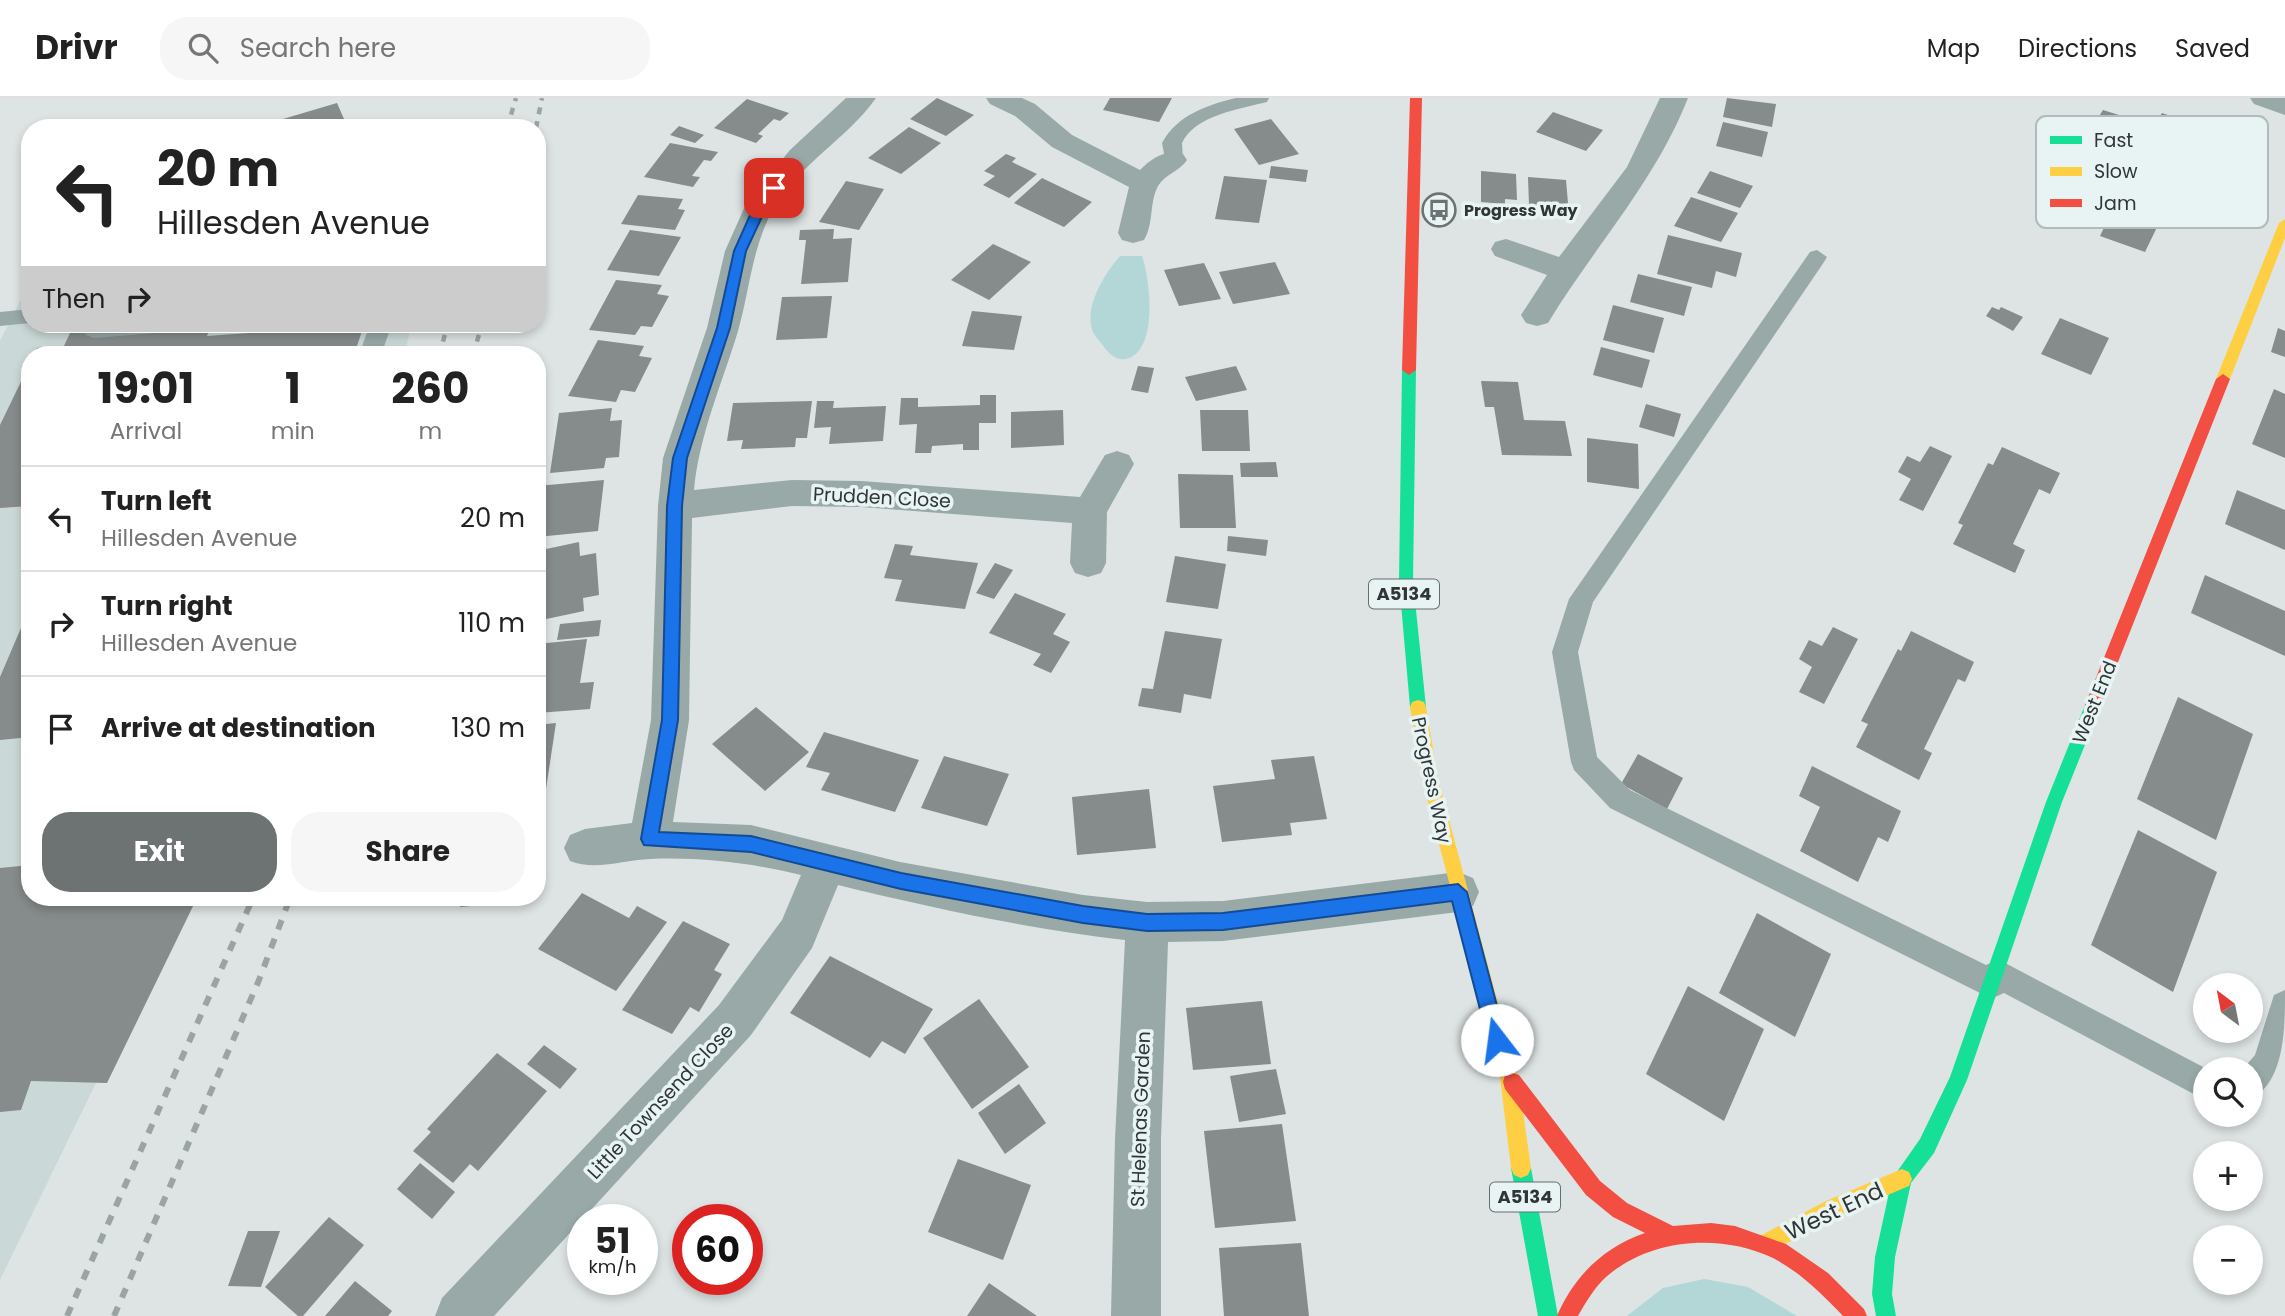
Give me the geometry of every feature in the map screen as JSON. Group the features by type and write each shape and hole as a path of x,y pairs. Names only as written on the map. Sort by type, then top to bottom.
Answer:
{"main road":[{"name":"Progress Way","path":"1416,98 1404,535 1405,618 1417,718 1458,892 1508,1077 1529,1224 1548,1316"},
{"name":"West End","path":"1885,1316 1882,1294 1885,1257 1902,1179 1927,1146 1958,1080 2054,802 2285,223"},
{"name":"Progress Way","path":"1508,1077 1593,1188 1620,1210 1668,1234"},
{"name":"West End","path":"1765,1244 1833,1208 1902,1179"},
{"name":"A5134","path":"1567,1316 1587,1283 1610,1261 1638,1244 1668,1234 1696,1232 1730,1235 1765,1244 1801,1265 1836,1293 1857,1316"}],"street":[{"path":"650,839 670,720 675,506 680,458 723,328 740,251 761,204 800,156 862,98"},
{"path":"1000,98 1025,110 1062,141 1143,183"},
{"path":"1537,314 1565,270 1626,193 1662,129 1674,98"},
{"path":"2264,98 2285,107"},
{"path":"1133,233 1143,183 1154,170 1173,160"},
{"path":"1506,249 1565,270"},
{"path":"1088,563 1090,511 1118,464"},
{"name":"Prudden Close","path":"675,506 792,493 861,494 1090,511"},
{"path":"584,848 650,839 751,844 901,881 1083,915 1147,922 1223,921 1458,892"},
{"name":"Little Townsend Close","path":"460,1316 734,1020 797,933 827,862"},
{"name":"St Helenas Garden","path":"1136,1316 1138,1139 1147,922"}],"lane":[{"path":"1173,160 1171,143 1180,130 1204,115 1260,98"},
{"path":"1817,257 1581,599 1565,652 1584,762 1620,799 1995,979 2193,1079"},
{"path":"0,319 21,317"},
{"path":"2263,1069 2268,1063 2285,1005"}],"shaded area":[{"path":"1120,256 1142,256 1149,297 1148,329 1144,343 1136,353 1126,359 1119,359 1106,350 1094,334 1091,319 1091,310 1098,290"},
{"path":"21,299 21,333 410,333 406,346 21,346 21,906 182,906 0,1280 0,341"},
{"path":"1704,1279 1748,1287 1797,1316 1627,1316 1663,1288"}],"building":[{"path":"937,98 974,115 946,136 910,119"},
{"path":"1110,98 1172,98 1159,122 1103,110"},
{"path":"1727,98 1776,104 1772,127 1723,117"},
{"path":"747,99 789,113 780,121 774,119 758,134 763,136 756,143 714,128"},
{"path":"337,103 344,119 283,119"},
{"path":"2103,110 2122,116 2099,116"},
{"path":"1553,112 1603,130 1586,151 1536,132"},
{"path":"1271,119 1299,154 1259,165 1234,129"},
{"path":"1723,122 1768,132 1762,157 1716,146"},
{"path":"679,126 704,135 695,143 670,135"},
{"path":"909,127 941,143 901,174 868,158"},
{"path":"670,143 718,152 711,161 704,160 692,176 700,177 693,187 644,177"},
{"path":"1006,154 1016,158 1012,162 1037,174 1009,198 983,185 995,176 984,171"},
{"path":"1271,166 1308,170 1306,182 1269,178"},
{"path":"1481,171 1516,174 1517,200 1505,199 1505,204 1481,202"},
{"path":"1710,171 1753,186 1740,208 1697,193"},
{"path":"1224,176 1267,180 1259,223 1215,219"},
{"path":"1528,177 1566,180 1569,215 1545,213 1544,207 1529,205"},
{"path":"1042,178 1092,202 1064,227 1014,203"},
{"path":"846,181 884,189 859,230 819,222"},
{"path":"638,195 683,199 678,209 685,210 675,230 621,224"},
{"path":"1691,197 1738,213 1721,242 1674,226"},
{"path":"2104,228 2157,228 2145,252 2100,236"},
{"path":"834,229 833,239 852,238 848,282 801,284 806,240 799,240 800,230"},
{"path":"630,230 681,237 659,276 607,270"},
{"path":"1668,235 1742,253 1736,277 1716,271 1712,288 1657,274"},
{"path":"993,244 1031,262 989,300 951,280"},
{"path":"1275,262 1290,294 1233,304 1219,272"},
{"path":"1204,263 1221,299 1179,306 1164,270"},
{"path":"1638,274 1692,287 1684,316 1630,302"},
{"path":"616,280 662,285 657,294 669,296 652,327 641,326 635,335 589,330"},
{"path":"832,296 827,338 776,340 782,297"},
{"path":"1613,305 1664,318 1654,353 1603,340"},
{"path":"1992,307 1999,310 2001,307 2023,317 2013,331 1986,316"},
{"path":"972,311 1022,316 1014,350 962,346"},
{"path":"2060,318 2109,338 2091,375 2041,354"},
{"path":"2278,328 2285,331 2285,357 2271,352"},
{"path":"70,333 208,333 207,336 250,333 361,333 357,346 64,346"},
{"path":"598,340 644,346 639,356 652,358 635,392 621,390 616,402 568,396"},
{"path":"1601,347 1650,360 1642,388 1593,375"},
{"path":"1138,366 1154,368 1148,393 1131,390"},
{"path":"1236,366 1247,390 1196,401 1185,377"},
{"path":"1481,381 1518,382 1524,420 1565,421 1572,456 1502,455 1494,407 1485,407"},
{"path":"21,382 21,507 0,508 0,425"},
{"path":"2274,389 2285,394 2285,458 2252,444"},
{"path":"980,395 996,395 996,423 979,423 979,450 963,450 963,444 932,446 931,453 915,453 917,424 899,425 901,398 918,398 918,407 980,405"},
{"path":"812,401 807,438 796,438 795,447 741,449 743,440 727,441 733,403"},
{"path":"817,401 834,401 833,408 886,406 883,441 829,444 831,427 814,428"},
{"path":"1646,404 1681,414 1674,437 1639,427"},
{"path":"612,408 610,421 622,420 619,457 606,458 604,468 550,473 559,413"},
{"path":"1063,410 1064,445 1011,448 1011,412"},
{"path":"1200,410 1248,410 1250,451 1202,451"},
{"path":"1587,438 1638,444 1639,489 1587,482"},
{"path":"1930,446 1952,456 1923,511 1899,500 1911,479 1898,472 1907,456 1920,462"},
{"path":"2002,447 2060,473 2050,494 2039,489 2013,544 2025,550 2015,573 1953,544 1963,525 1958,523 1988,463 1993,465"},
{"path":"1276,462 1278,477 1241,477 1240,463"},
{"path":"1178,474 1233,475 1236,528 1180,528"},
{"path":"604,480 598,531 546,536 546,485"},
{"path":"2237,490 2285,510 2285,550 2225,524"},
{"path":"1228,536 1268,540 1266,556 1227,551"},
{"path":"579,542 580,556 596,553 599,595 583,598 584,611 546,619 546,549"},
{"path":"895,544 913,546 910,555 978,563 965,609 895,601 902,580 884,578"},
{"path":"1175,556 1226,564 1218,609 1166,602"},
{"path":"995,563 1013,570 994,599 976,593"},
{"path":"2205,575 2285,611 2285,656 2191,613"},
{"path":"1015,593 1066,614 1053,634 1070,642 1051,673 1033,665 1041,654 989,633"},
{"path":"601,620 599,636 557,640 560,624"},
{"path":"1833,627 1858,639 1824,704 1799,692 1812,667 1799,659 1809,640 1822,646"},
{"path":"21,628 21,738 0,740 0,677"},
{"path":"1165,631 1222,639 1211,699 1184,694 1181,713 1138,706 1142,688 1153,689"},
{"path":"1911,631 1974,662 1965,682 1958,679 1924,749 1932,753 1919,780 1856,747 1868,724 1861,721 1898,649 1901,651"},
{"path":"587,639 580,683 594,682 590,709 546,712 546,643"},
{"path":"2178,697 2253,734 2216,840 2137,799"},
{"path":"756,707 809,752 765,791 712,744"},
{"path":"556,723 546,789 546,724"},
{"path":"824,732 919,760 895,812 821,790 830,773 806,767"},
{"path":"1638,754 1683,778 1667,809 1621,784"},
{"path":"944,756 1009,774 987,826 921,808"},
{"path":"1314,756 1327,819 1290,823 1292,835 1222,842 1213,786 1275,779 1271,760"},
{"path":"1812,766 1901,811 1888,842 1878,837 1858,882 1800,851 1820,807 1799,796"},
{"path":"1149,789 1156,848 1077,855 1072,797"},
{"path":"2138,830 2217,872 2173,992 2091,945"},
{"path":"21,866 21,906 193,906 107,1083 31,1081 21,1110 0,1112 0,868"},
{"path":"582,893 629,918 637,906 667,922 616,991 538,949"},
{"path":"1757,913 1831,954 1795,1037 1719,993"},
{"path":"683,921 730,944 714,970 722,974 699,1012 690,1007 672,1034 622,1010"},
{"path":"830,956 933,1009 905,1054 882,1041 870,1058 790,1013"},
{"path":"1688,986 1764,1029 1724,1121 1646,1074"},
{"path":"979,999 1029,1067 972,1109 923,1038"},
{"path":"1262,1001 1271,1064 1193,1070 1186,1008"},
{"path":"544,1045 577,1069 560,1089 527,1064"},
{"path":"497,1053 547,1091 478,1171 470,1164 453,1183 413,1151 431,1132 427,1129"},
{"path":"1276,1069 1286,1114 1239,1122 1230,1076"},
{"path":"1019,1084 1046,1123 1005,1154 978,1113"},
{"path":"1282,1124 1296,1221 1215,1228 1204,1131"},
{"path":"958,1159 1031,1185 1003,1260 928,1232"},
{"path":"420,1163 455,1192 432,1219 397,1189"},
{"path":"329,1217 364,1245 303,1316 298,1316 265,1287"},
{"path":"248,1231 280,1231 261,1287 228,1286"},
{"path":"1301,1243 1309,1316 1224,1316 1219,1248"},
{"path":"355,1281 392,1311 388,1316 325,1316"},
{"path":"989,1283 1037,1316 967,1316"}],"railway":[{"path":"510,119 516,98"},
{"path":"538,119 542,98"},
{"path":"442,346 445,333"},
{"path":"476,346 479,333"},
{"path":"67,1316 249,906"},
{"path":"114,1316 259,980 287,906"}],"traffic: fast":[{"path":"1409,370 1406,581 1418,707"},
{"path":"1886,1316 1882,1294 1885,1257 1902,1179 1927,1146 1958,1080 2054,802 2093,705"},
{"path":"1521,1168 1548,1316"}],"traffic: slow":[{"path":"2223,379 2285,223"},
{"path":"1418,707 1430,779 1509,1077 1521,1168"},
{"path":"1765,1244 1833,1208 1902,1179"}],"traffic: jam":[{"path":"1409,370 1416,98"},
{"path":"2093,705 2223,379"},
{"path":"1512,1082 1593,1188 1620,1210 1668,1234"},
{"path":"1567,1316 1591,1279 1620,1254 1664,1237 1711,1233 1758,1242 1790,1257 1821,1280 1857,1316"}],"place":[{"name":"Progress Way","path":"1439,210"}],"route":[{"path":"774,188 761,204 740,251 723,328 680,458 675,506 670,720 650,839 751,844 901,881 1021,901 1083,915 1147,922 1223,921 1458,892 1497,1040"}]}
